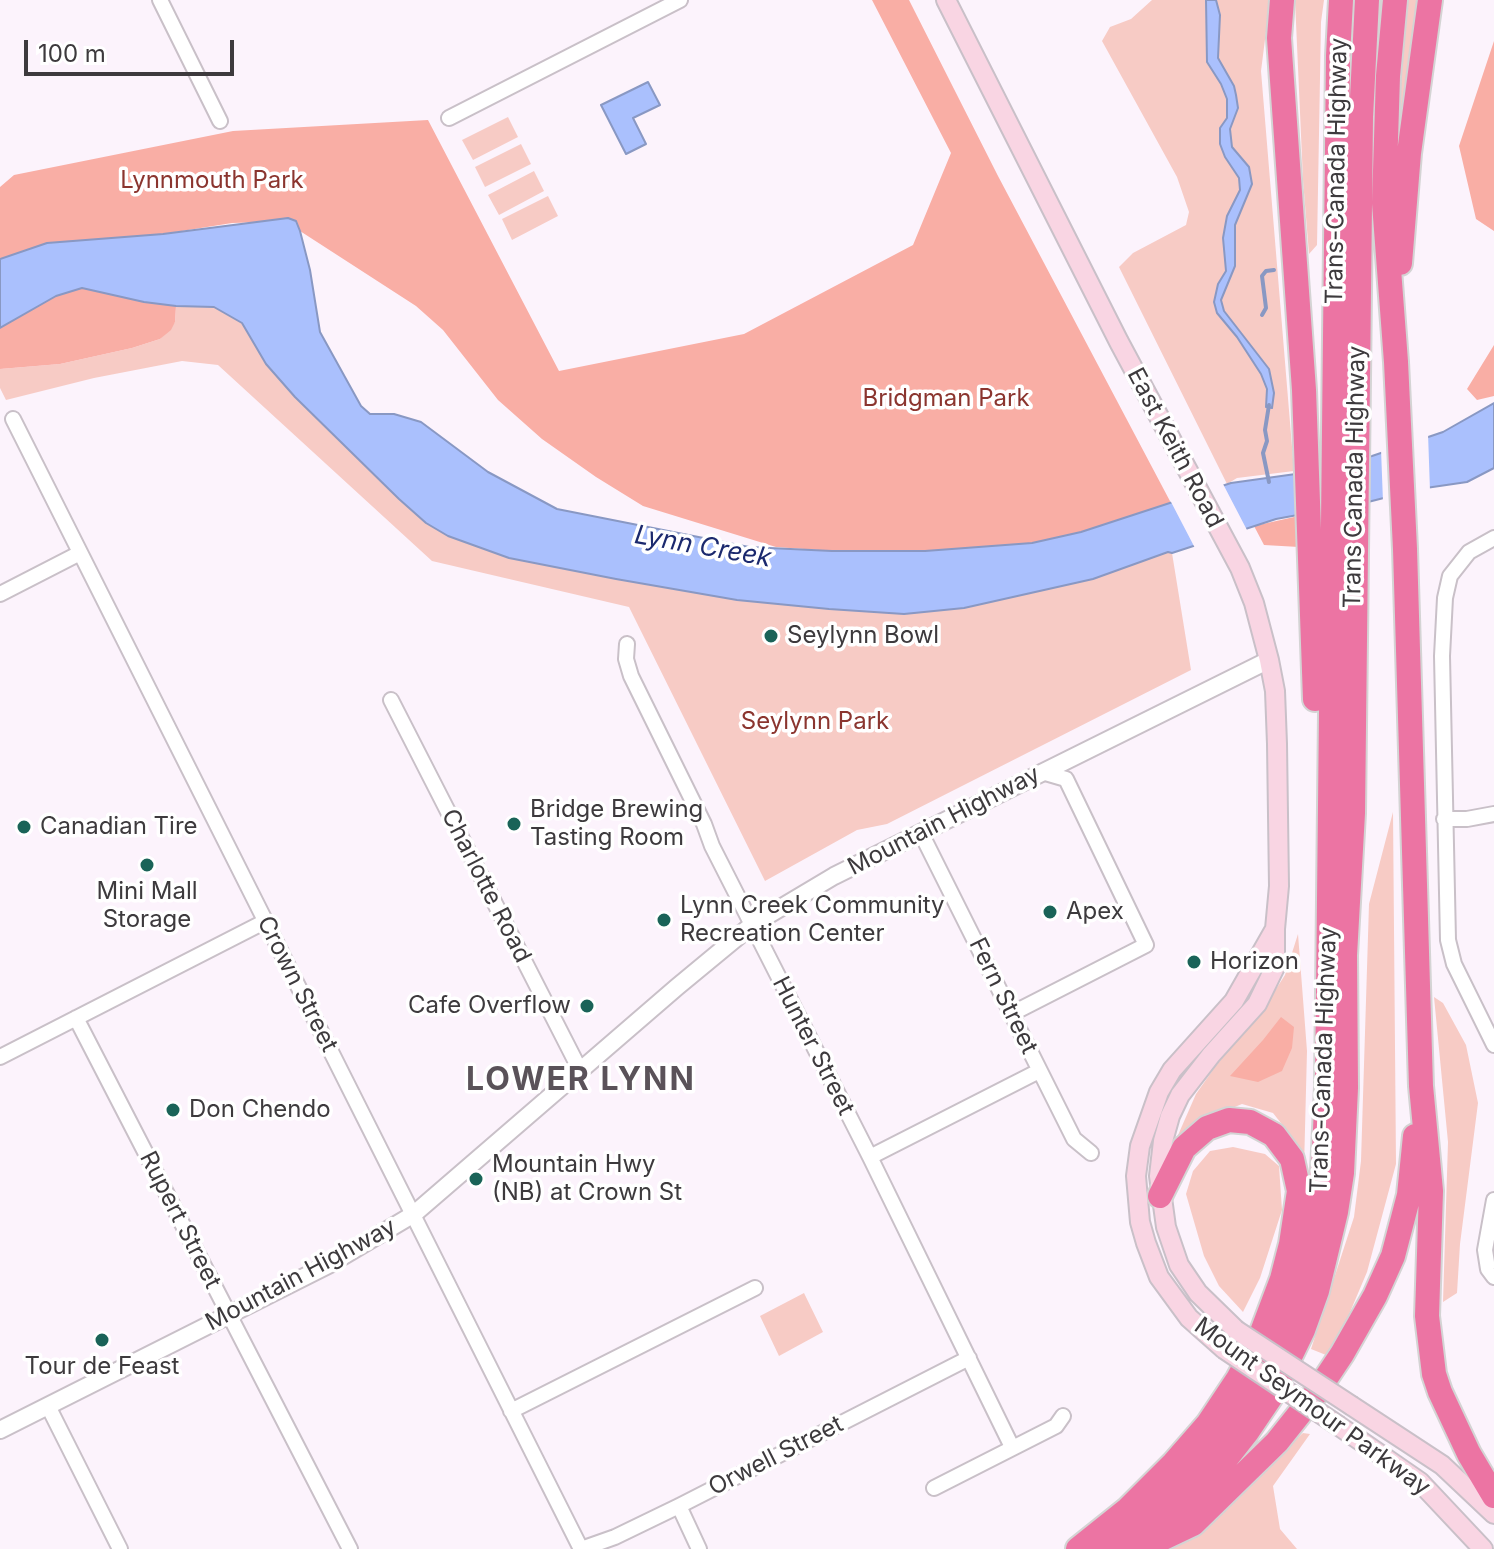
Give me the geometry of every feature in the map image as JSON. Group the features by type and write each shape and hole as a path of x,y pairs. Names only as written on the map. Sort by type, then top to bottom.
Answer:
{"highway":[{"path":"1282,0 1279,38 1304,390 1308,557 1329,917"},
{"name":"Trans-Canada Highway","path":"1341,0 1338,56 1346,390"},
{"name":"Trans Canada Highway","path":"1345,955 1353,813 1344,547 1346,390 1367,0"},
{"path":"1395,0 1388,76 1384,203 1405,549 1421,1086 1431,1191 1427,1316 1434,1374 1447,1410 1494,1496"},
{"path":"1394,337 1409,153 1430,0"},
{"name":"Trans-Canada Highway","path":"1105,1549 1170,1495 1216,1444 1254,1389 1270,1359 1299,1285 1313,1235 1323,1171 1327,1087 1329,917 1344,547"},
{"name":"Trans-Canada Highway","path":"1137,1549 1183,1508 1225,1462 1247,1432 1286,1367 1317,1291 1328,1253 1342,1173 1346,1088 1345,955"},
{"path":"1137,1549 1193,1524 1277,1442 1342,1354 1375,1296 1393,1256 1409,1195 1421,1086"},
{"path":"1078,1549 1128,1509 1165,1473 1208,1424 1238,1379 1259,1340 1282,1279 1299,1191 1292,1159 1274,1135 1250,1122 1229,1120 1207,1128 1184,1148 1160,1196"}],"main road":[{"name":"East Keith Road","path":"946,0 1119,342 1240,568 1254,603 1275,691 1279,886 1275,929"},
{"name":"Mount Seymour Parkway","path":"1275,929 1275,967 1267,987 1242,1023 1194,1075 1170,1116 1160,1159 1160,1196 1166,1227 1179,1265 1198,1293 1236,1330 1442,1465 1494,1514"},
{"name":"Mount Seymour Parkway","path":"1275,929 1234,1001 1172,1070 1159,1092 1140,1146 1136,1176 1140,1222 1146,1243 1159,1277 1178,1306 1224,1349 1401,1466 1483,1549"}],"street":[{"path":"160,0 220,121"},
{"path":"449,118 680,0"},
{"name":"Crown Street","path":"13,419 581,1549"},
{"path":"1494,538 1469,552 1450,576 1445,598 1442,656 1450,954 1494,1045"},
{"path":"0,594 80,553"},
{"name":"Hunter Street","path":"627,644 626,659 631,676 712,846 870,1157 1012,1447"},
{"name":"Mountain Highway","path":"0,1430 330,1264 414,1214 752,925 834,876 1269,660"},
{"name":"Charlotte Road","path":"391,700 581,1072"},
{"path":"1011,1014 1146,945 1066,779 1074,756"},
{"path":"1042,772 1066,779"},
{"path":"1444,819 1494,814"},
{"name":"Fern Street","path":"921,833 1074,1139 1091,1153"},
{"path":"0,1057 266,921"},
{"name":"Rupert Street","path":"76,1018 350,1549"},
{"path":"870,1157 1039,1071"},
{"path":"1494,1200 1485,1250 1488,1269 1494,1277"},
{"path":"511,1411 755,1288"},
{"name":"Orwell Street","path":"581,1549 615,1537 679,1506 969,1358"},
{"path":"48,1406 120,1549"},
{"path":"934,1488 1056,1426 1063,1416"},
{"path":"679,1506 699,1549"}],"green space":[{"name":"Bridgman Park","path":"872,0 909,0 1171,503 1081,532 1032,543 925,551 832,551 776,547 643,506 596,477 542,439 498,400 443,330 416,306 300,231 296,221 232,223 163,234 47,243 0,259 0,187 14,175 233,131 428,120 559,371 744,334 913,245 951,153"},
{"path":"1152,0 1270,0 1261,71 1294,471 1237,478 1227,484 1119,267 1133,253 1186,225 1189,212 1177,177 1102,41 1110,27 1131,19"},
{"path":"1295,0 1324,0 1317,245 1309,254 1303,180"},
{"path":"1405,0 1417,0 1396,154 1397,106"},
{"path":"1494,41 1494,231 1476,219 1459,146"},
{"path":"508,117 518,137 473,160 462,140"},
{"path":"521,144 531,164 485,187 475,167"},
{"path":"534,171 544,191 499,215 488,195"},
{"path":"548,196 558,216 512,240 502,219"},
{"path":"82,288 176,306 175,322 160,339 132,348 60,364 0,369 0,328 56,296"},
{"name":"Seylynn Park","path":"176,306 214,307 242,323 266,364 295,397 426,523 448,536 509,558 737,600 904,614 964,608 1093,579 1169,552 1172,553 1191,670 887,824 857,830 765,881 629,607 432,561 218,365 182,361 94,378 6,400 0,388 0,369 60,364 160,339 175,322"},
{"path":"1494,345 1494,396 1477,400 1467,389"},
{"path":"1312,513 1299,547 1264,545 1254,526"},
{"path":"1393,812 1396,1164 1367,1272 1331,1357 1311,1349 1354,1217 1361,1161 1369,904"},
{"path":"1298,934 1307,1051 1304,1168 1292,1137 1273,1113 1242,1104 1215,1115 1175,1142 1196,1094 1285,975"},
{"path":"1434,997 1443,1003 1466,1045 1478,1103 1460,1244 1457,1293 1443,1302 1448,1142"},
{"path":"1281,1017 1294,1027 1292,1048 1282,1071 1258,1082 1230,1076 1263,1040"},
{"path":"1233,1147 1265,1154 1279,1166 1282,1210 1260,1278 1243,1312 1219,1286 1204,1256 1186,1194 1193,1171 1210,1151"},
{"path":"804,1293 823,1332 779,1356 760,1316"},
{"path":"1303,1433 1310,1434 1273,1486 1280,1529 1297,1549 1169,1549 1200,1526"}],"water":[{"path":"1206,0 1216,0 1220,15 1218,58 1236,95 1238,108 1230,129 1232,147 1249,167 1252,184 1235,225 1235,266 1221,300 1224,311 1269,369 1274,393 1272,408 1266,407 1267,389 1261,374 1217,313 1214,302 1218,284 1226,271 1223,238 1227,216 1240,190 1239,178 1220,144 1220,128 1227,118 1227,99 1207,62"},
{"path":"648,82 660,105 633,118 646,144 626,154 601,105"},
{"name":"Lynn Creek","path":"288,218 296,221 300,231 320,332 361,406 370,414 394,414 421,422 488,472 557,509 749,547 925,551 1032,543 1081,532 1231,483 1310,472 1372,456 1443,432 1494,403 1494,468 1467,482 1276,519 1093,579 964,608 904,614 829,609 737,600 616,579 509,558 448,536 426,523 399,499 295,397 266,364 242,323 214,307 144,302 82,288 56,296 0,328 0,259 47,243 163,234"}],"pier":[{"path":"1428,433 1430,491 1383,502 1381,449"},
{"path":"1222,482 1248,532 1196,550 1170,500"}],"waterway":[{"path":"1262,315 1266,308 1262,276 1266,271 1274,270"},
{"path":"1269,405 1265,430 1267,441 1263,453 1269,482"}],"place":[{"name":"Seylynn Bowl","path":"771,636"},
{"name":"Bridge Brewing Tasting Room","path":"514,824"},
{"name":"Canadian Tire","path":"24,827"},
{"name":"Mini Mall Storage","path":"147,865"},
{"name":"Apex","path":"1050,912"},
{"name":"Lynn Creek Community Recreation Center","path":"664,920"},
{"name":"Horizon","path":"1194,962"},
{"name":"Cafe Overflow","path":"587,1006"},
{"name":"Don Chendo","path":"173,1110"},
{"name":"Mountain Hwy (NB) at Crown St","path":"476,1179"},
{"name":"Tour de Feast","path":"102,1340"}],"district":[{"name":"LOWER LYNN","path":"581,1080"}],"park label":[{"name":"Lynnmouth Park","path":"212,181"}]}
